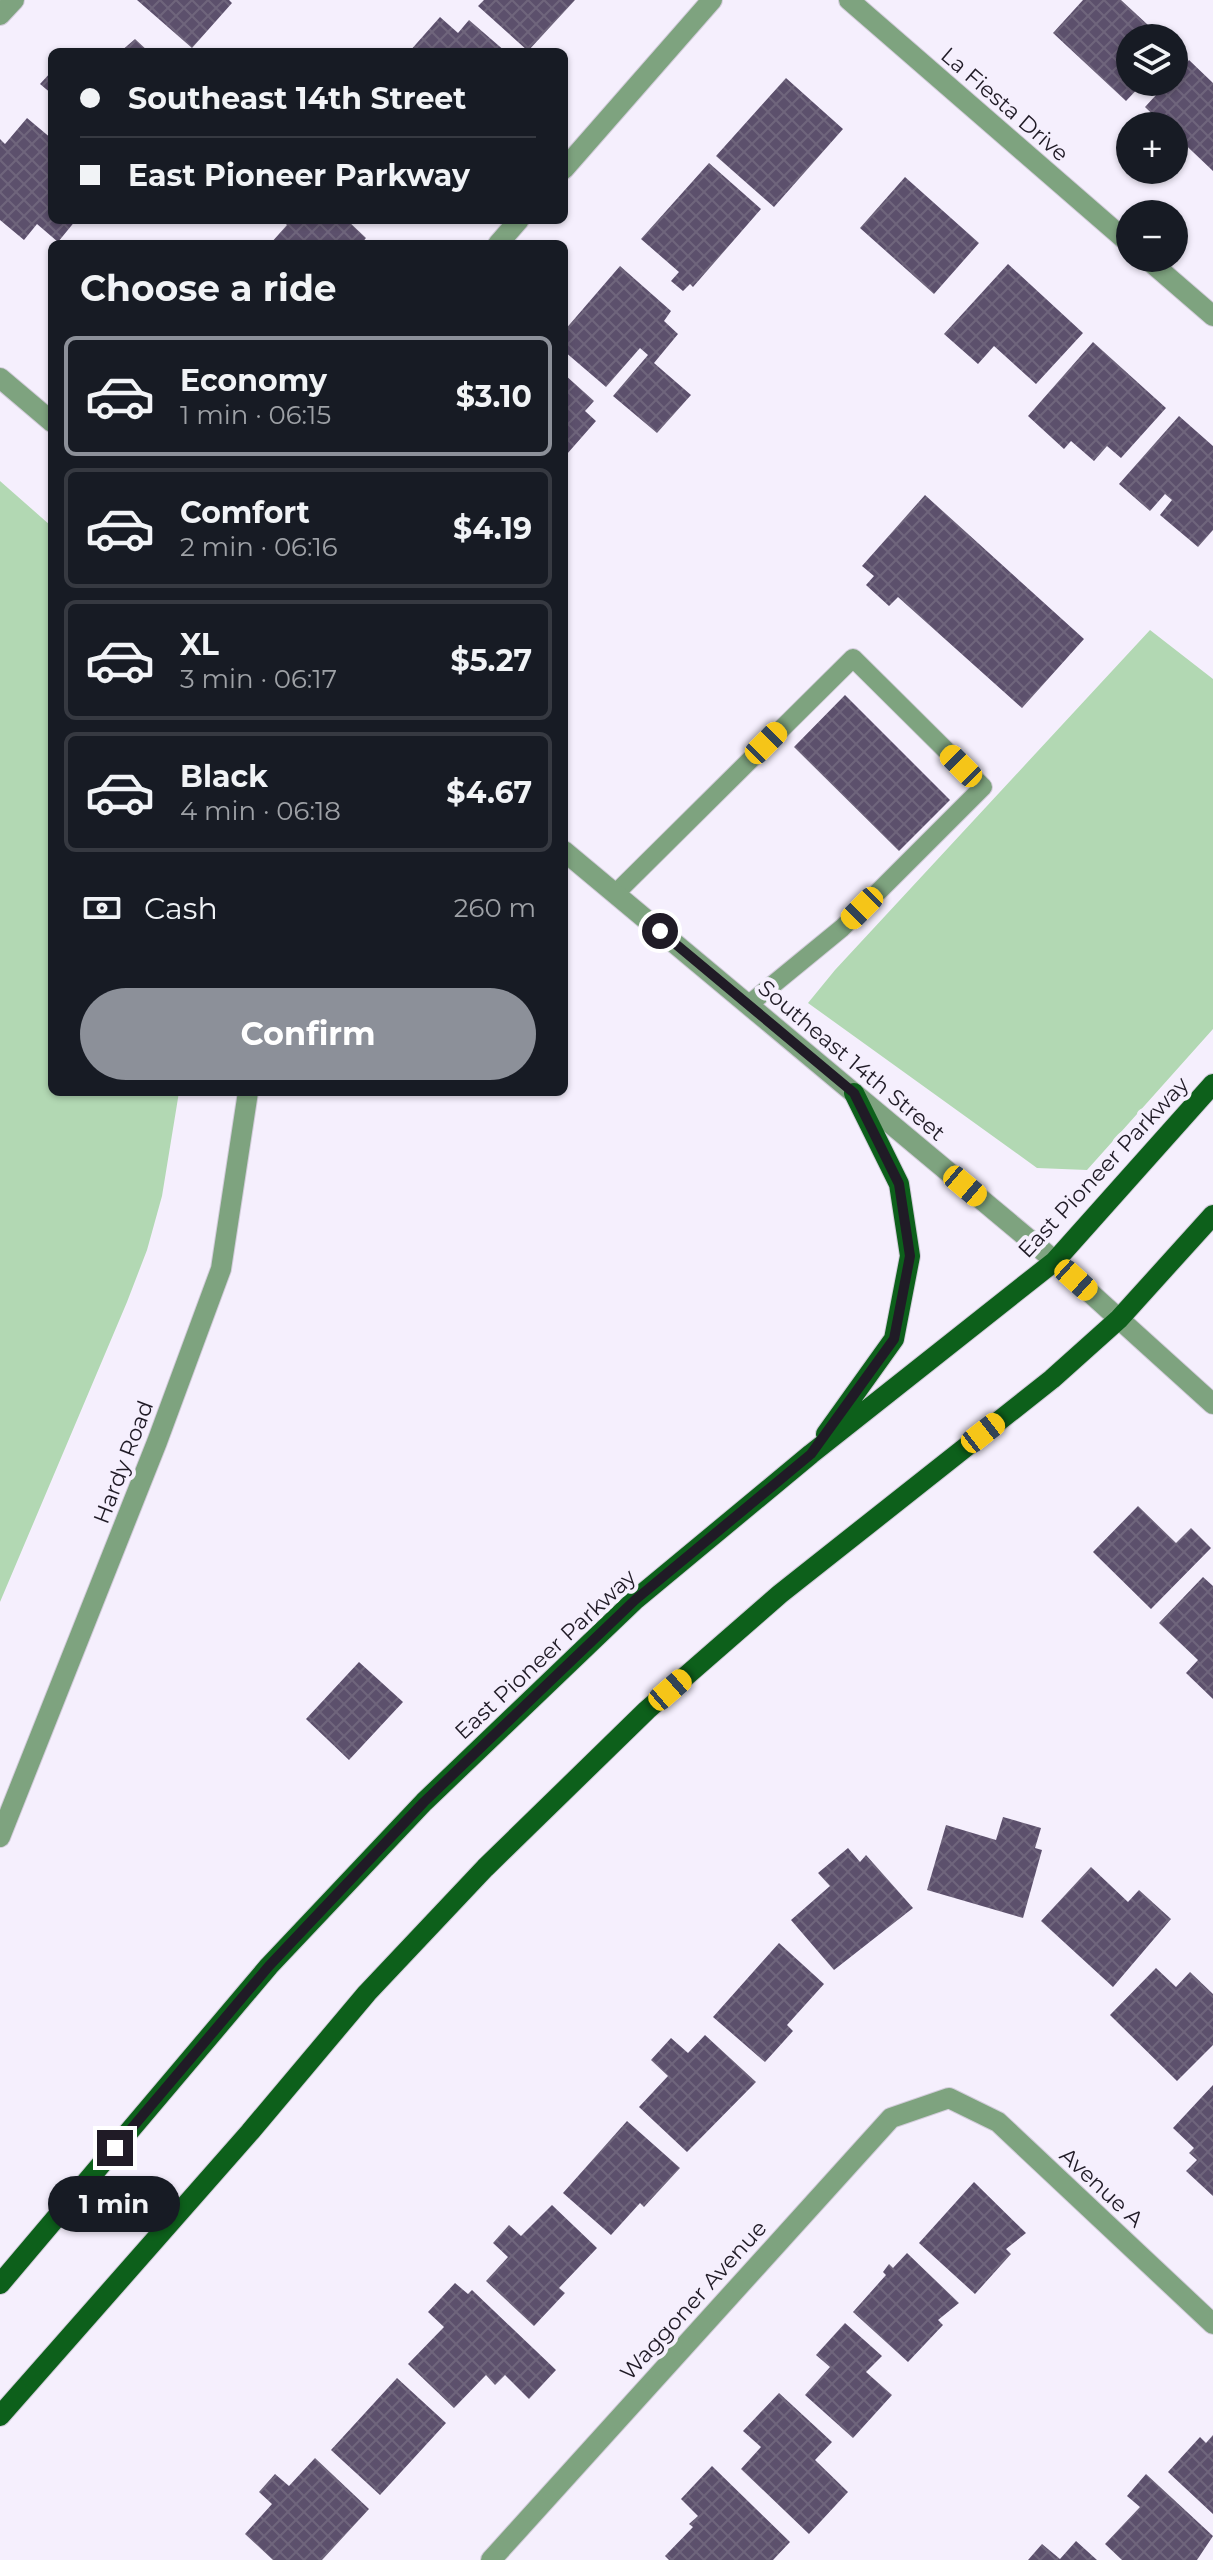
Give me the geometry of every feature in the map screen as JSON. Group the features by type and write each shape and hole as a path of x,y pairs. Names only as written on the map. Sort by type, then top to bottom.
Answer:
{"main road":[{"name":"East Pioneer Parkway","path":"0,2284 269,1966 424,1802 635,1600 811,1454 1055,1261 1213,1084"},
{"path":"811,1454 894,1339 910,1256 899,1184 854,1093"},
{"path":"0,2416 250,2132 367,1993 485,1868 647,1710 780,1594 1052,1379 1119,1319 1213,1215"}],"street":[{"path":"0,15 14,0"},
{"path":"568,164 712,0"},
{"name":"La Fiesta Drive","path":"849,0 1116,232"},
{"path":"502,240 516,224"},
{"path":"1162,272 1213,316"},
{"path":"0,378 48,419"},
{"name":"Southeast 14th Street","path":"568,854 1055,1261 1213,1404"},
{"name":"Hardy Road","path":"0,1837 157,1442 221,1269 247,1096"},
{"name":"Avenue A","path":"949,2098 998,2122 1213,2324"},
{"name":"Waggoner Avenue","path":"491,2560 891,2118 949,2098"}],"lane":[{"path":"615,894 853,658 983,787 842,928 748,1005"}],"green space":[{"path":"0,481 48,523 48,1096 178,1096 162,1196 147,1250 0,1602"},
{"path":"1150,630 1213,679 1213,1029 1087,1170 1037,1168 808,1003 835,970"}],"building":[{"path":"137,0 229,0 232,3 192,48"},
{"path":"484,0 575,0 531,48 525,48 478,6"},
{"path":"1083,0 1121,0 1147,24 1116,24 1116,92 1053,33"},
{"path":"440,17 458,33 469,20 501,48 413,48"},
{"path":"135,39 145,48 125,48"},
{"path":"1188,61 1213,83 1213,171 1188,147 1188,112 1150,112 1145,107 1155,96 1188,96"},
{"path":"48,75 48,91 40,84"},
{"path":"786,78 843,129 774,207 716,156"},
{"path":"27,118 48,136 48,224 73,224 60,240 37,224 24,240 0,220 0,139 5,144"},
{"path":"709,163 761,209 693,287 690,284 683,291 671,281 679,272 641,239"},
{"path":"905,177 979,243 934,294 860,228"},
{"path":"351,224 366,238 274,240 287,225"},
{"path":"1008,264 1083,333 1036,384 994,346 978,364 944,334"},
{"path":"620,266 671,311 664,321 678,334 654,363 691,395 657,433 613,396 648,355 640,348 606,387 568,354 568,326"},
{"path":"1093,342 1166,408 1121,458 1107,446 1094,461 1071,441 1064,449 1028,416"},
{"path":"568,378 594,401 585,411 596,421 568,453"},
{"path":"1179,416 1213,446 1213,530 1198,547 1160,515 1172,500 1165,494 1150,511 1119,484"},
{"path":"925,495 1084,639 1022,708 898,597 889,606 866,585 874,576 862,566"},
{"path":"845,695 950,800 899,851 794,747"},
{"path":"1138,1506 1176,1543 1191,1528 1211,1548 1151,1609 1093,1552"},
{"path":"1203,1577 1213,1586 1213,1699 1186,1673 1198,1660 1159,1623"},
{"path":"359,1662 403,1702 349,1760 306,1719"},
{"path":"1003,1817 1041,1828 1035,1848 1042,1850 1023,1918 927,1890 946,1825 996,1840"},
{"path":"848,1848 860,1862 866,1855 913,1908 834,1970 791,1920 830,1886 818,1873"},
{"path":"1091,1867 1128,1902 1139,1890 1171,1919 1113,1987 1041,1921"},
{"path":"779,1943 824,1984 787,2025 793,2031 765,2062 713,2017"},
{"path":"1156,1968 1176,1987 1190,1972 1213,1994 1213,2045 1177,2081 1110,2015"},
{"path":"705,2035 756,2082 687,2152 639,2107 668,2076 651,2060 671,2038 688,2053"},
{"path":"1213,2085 1213,2196 1186,2171 1197,2160 1189,2153 1194,2148 1173,2128"},
{"path":"627,2121 680,2168 644,2207 640,2203 611,2235 563,2193"},
{"path":"974,2182 1026,2233 1006,2249 1011,2254 975,2294 919,2243"},
{"path":"552,2205 597,2248 559,2288 565,2293 534,2326 486,2281 508,2257 493,2243 509,2225 521,2236"},
{"path":"907,2253 959,2303 938,2320 943,2325 908,2362 853,2312 886,2275 883,2272 889,2264 893,2268"},
{"path":"455,2283 468,2294 472,2290 556,2370 529,2399 505,2375 495,2385 486,2375 454,2408 408,2364 444,2327 428,2312"},
{"path":"845,2323 882,2356 866,2372 892,2395 853,2438 805,2395 830,2367 816,2355"},
{"path":"397,2378 446,2423 380,2495 331,2450"},
{"path":"779,2393 832,2442 815,2460 848,2492 809,2534 741,2469 761,2447 743,2431"},
{"path":"1213,2435 1213,2514 1168,2472 1200,2437 1206,2443"},
{"path":"315,2458 369,2509 322,2560 273,2560 245,2534 272,2504 259,2492 275,2474 289,2486"},
{"path":"712,2466 790,2542 773,2560 669,2560 665,2556 693,2527 689,2524 698,2516 681,2499"},
{"path":"1146,2474 1213,2536 1197,2560 1122,2560 1105,2544 1140,2507 1127,2496"},
{"path":"1076,2541 1097,2560 1028,2560 1042,2544 1060,2559"}],"route":[{"path":"115,2148 269,1966 424,1802 635,1600 811,1454 894,1339 910,1256 899,1184 854,1093 660,931"}]}
